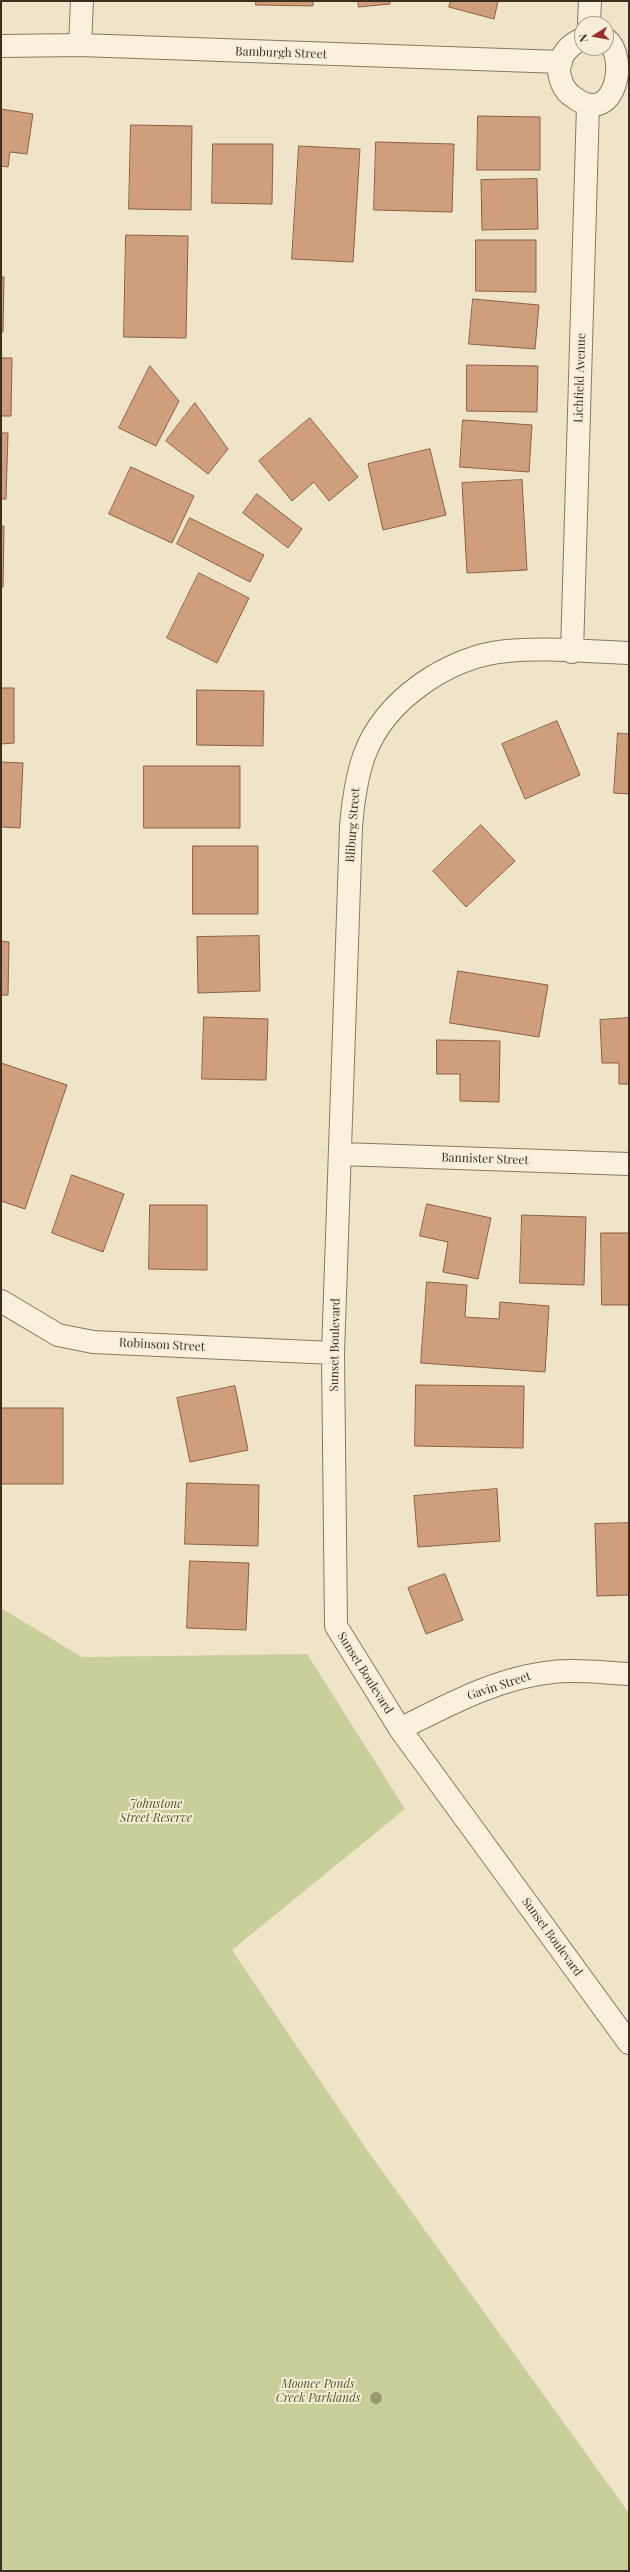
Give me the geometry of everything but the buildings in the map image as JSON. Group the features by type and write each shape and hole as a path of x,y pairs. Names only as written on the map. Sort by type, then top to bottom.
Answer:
{"street":[{"path":"80,46 82,1"},
{"path":"589,16 590,1"},
{"path":"574,43 565,51 559,70 567,93 588,105 607,103 617,97 625,87 629,76 627,60 621,49 614,44"},
{"name":"Bamburgh Street","path":"1,46 80,46 561,62"},
{"name":"Lichfield Avenue","path":"572,652 588,105"},
{"name":"Bliburg Street","path":"342,1154 351,827 355,788 365,754 385,718 411,692 445,670 479,657 507,651 629,654"},
{"name":"Bannister Street","path":"342,1154 629,1164"},
{"name":"Sunset Boulevard","path":"342,1154 333,1353 336,1626 400,1730 629,2043"},
{"name":"Robinson Street","path":"1,1301 58,1335 93,1342 333,1353"},
{"name":"Gavin Street","path":"400,1730 456,1701 527,1676 554,1671 629,1674"}],"green space":[{"path":"1,1608 82,1657 307,1654 405,1809 232,1950 367,2150 629,2513 629,2571 1,2571"}],"park label":[{"name":"Johnstone Street Reserve","path":"156,1811"},
{"name":"Moonee Ponds Creek Parklands","path":"318,2391"}]}
